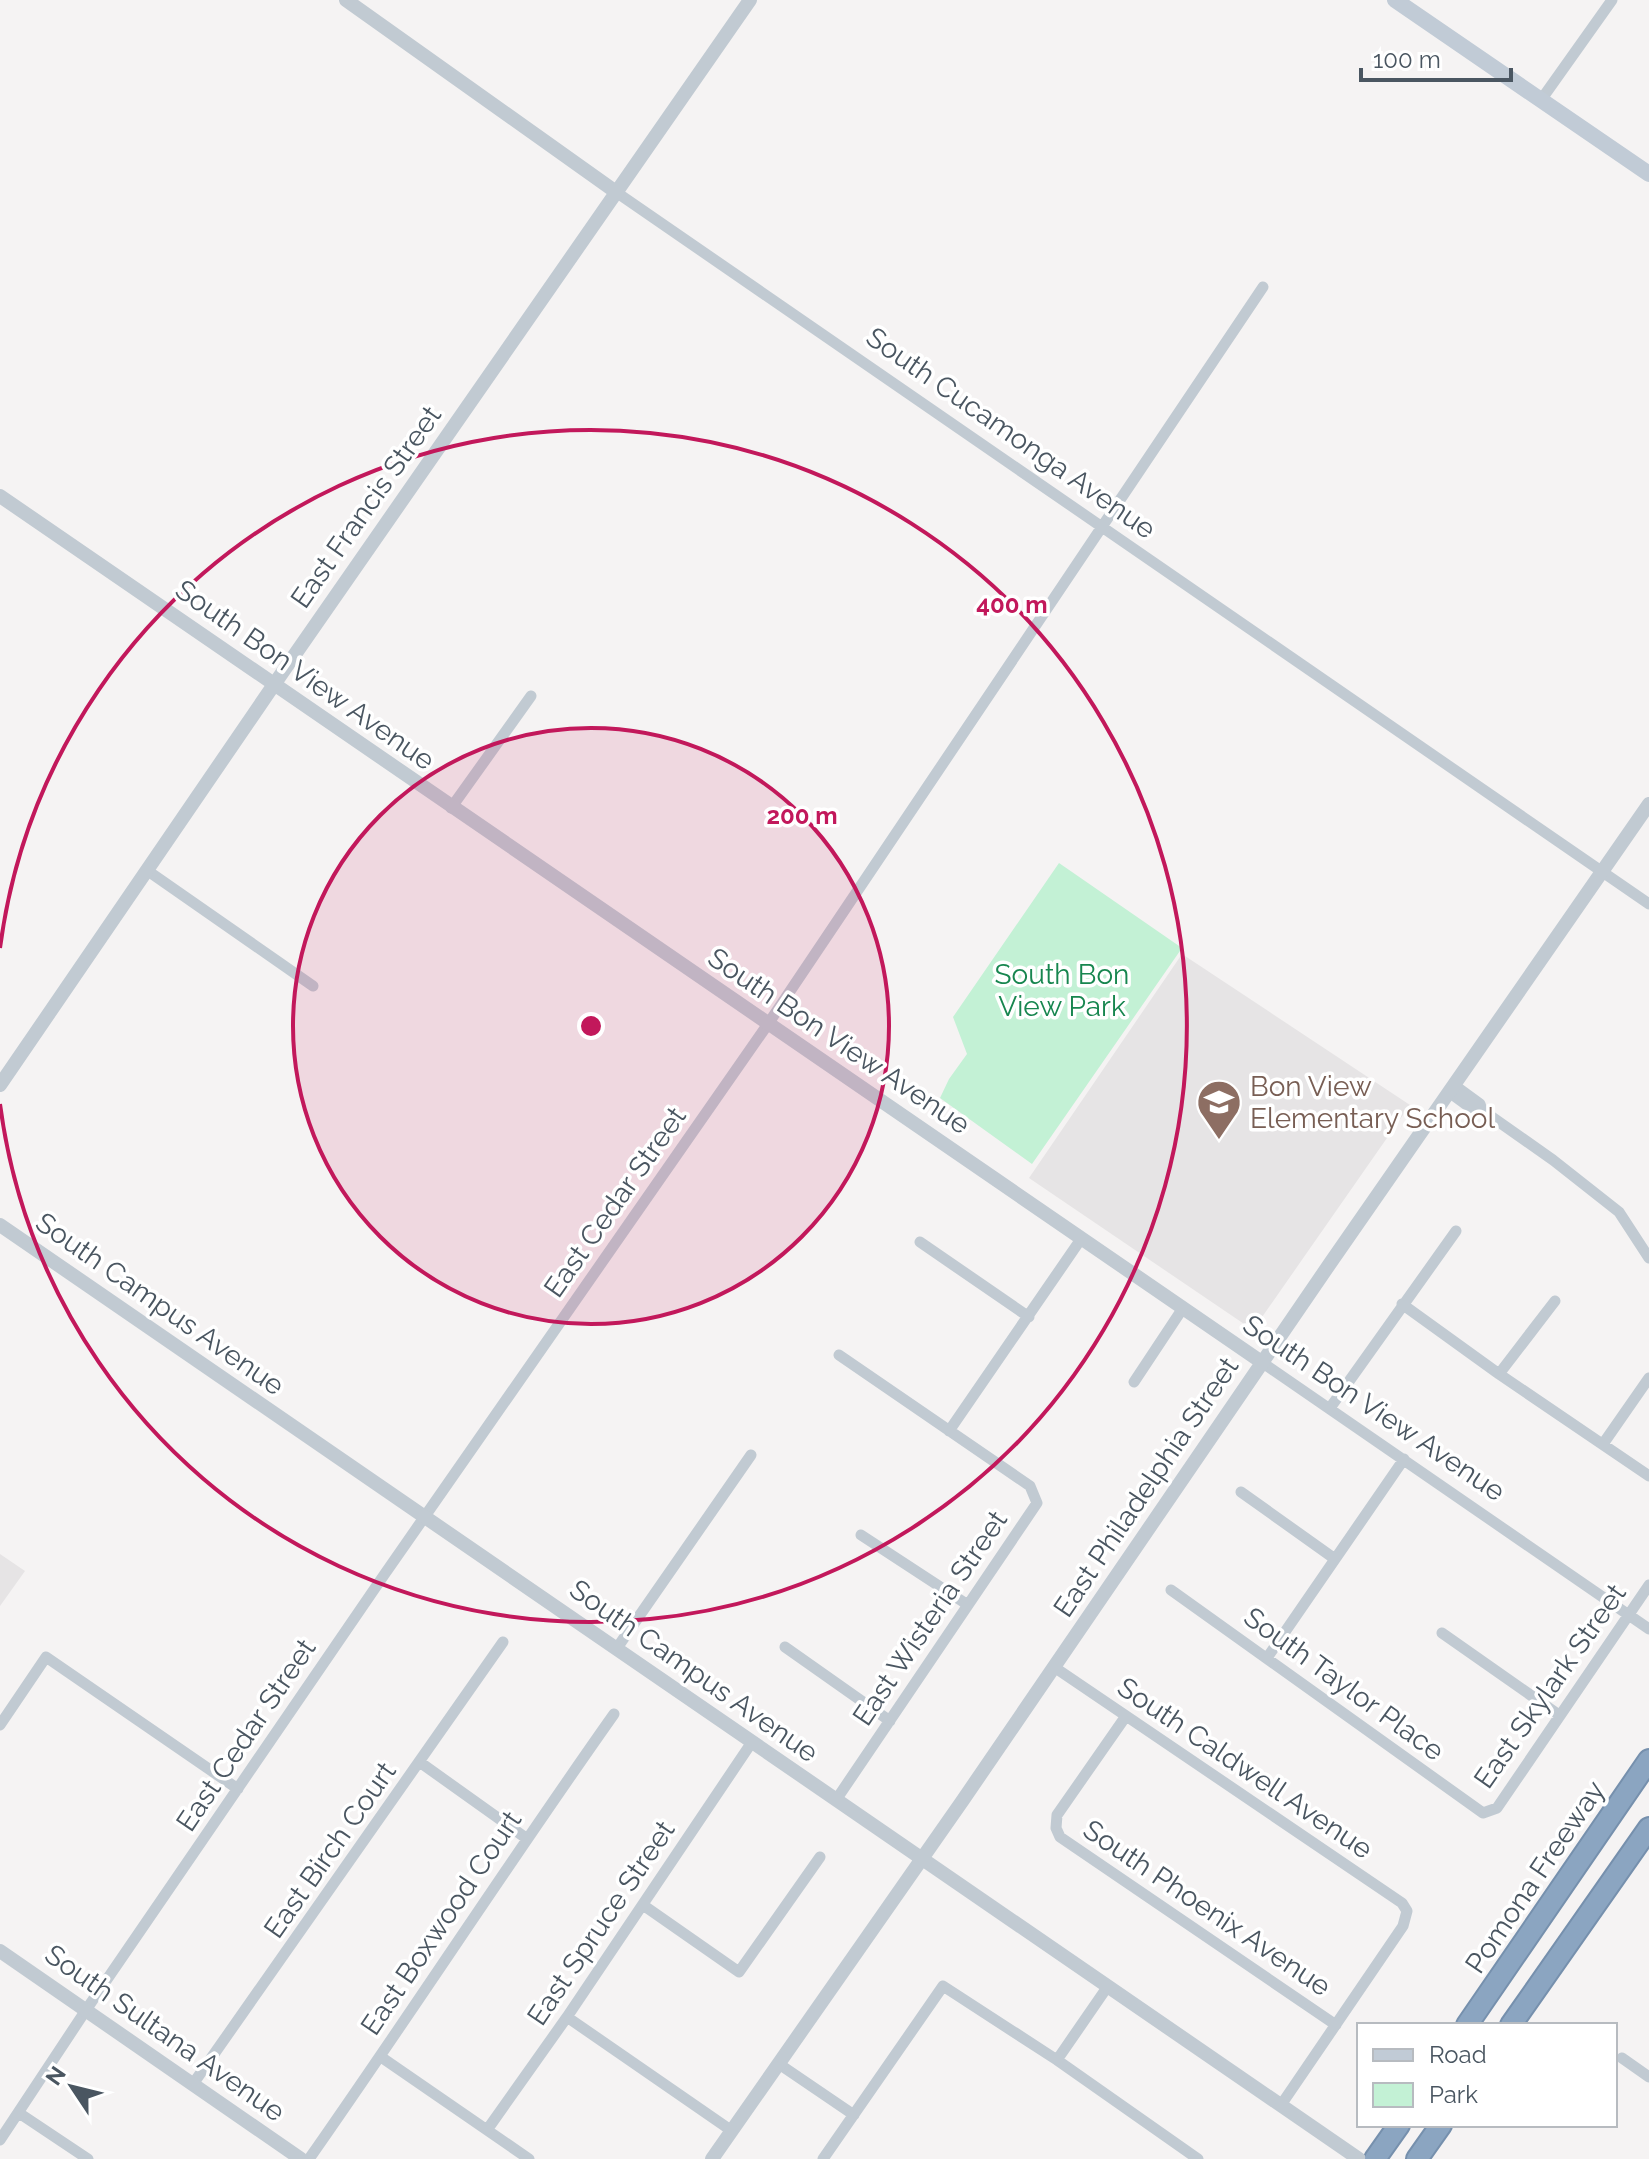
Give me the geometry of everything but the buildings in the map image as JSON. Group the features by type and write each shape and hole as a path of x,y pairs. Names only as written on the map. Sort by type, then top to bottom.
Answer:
{"highway":[{"name":"Pomona Freeway","path":"1468,2023 1649,1760"},
{"path":"1512,2023 1649,1828"},
{"path":"1419,2156 1440,2127"},
{"path":"1375,2159 1393,2133"}],"main road":[{"path":"1395,0 1649,174"}],"street":[{"name":"South Cucamonga Avenue","path":"346,0 616,192 1649,904"},
{"name":"East Francis Street","path":"0,1085 750,0"},
{"path":"1541,100 1612,0"},
{"name":"East Cedar Street","path":"0,2140 424,1518 768,1024 1263,287"},
{"name":"South Bon View Avenue","path":"0,496 1649,1629"},
{"path":"451,808 531,696"},
{"name":"East Philadelphia Street","path":"712,2159 1649,804"},
{"path":"148,871 313,986"},
{"path":"1452,1089 1475,1111 1482,1110 1619,1212 1649,1258"},
{"name":"South Campus Avenue","path":"0,1225 1359,2159"},
{"path":"1330,1408 1456,1231"},
{"path":"839,1355 949,1431 1081,1239"},
{"path":"920,1242 1029,1317"},
{"path":"1499,1374 1555,1301"},
{"path":"1402,1304 1649,1476"},
{"path":"1134,1382 1183,1308"},
{"path":"1603,1444 1649,1378"},
{"name":"East Wisteria Street","path":"836,1800 1037,1503 1030,1486 949,1431"},
{"path":"617,1648 751,1455"},
{"path":"1267,1658 1404,1459"},
{"path":"1241,1492 1335,1559"},
{"path":"861,1535 968,1605"},
{"name":"East Skylark Street","path":"1490,1812 1497,1808 1649,1585"},
{"name":"South Taylor Place","path":"1171,1590 1483,1813 1490,1812"},
{"path":"1442,1633 1559,1715"},
{"name":"East Birch Court","path":"193,2084 503,1642"},
{"path":"785,1647 890,1721"},
{"path":"0,1725 46,1657 238,1789"},
{"name":"South Caldwell Avenue","path":"1054,1667 1402,1903 1407,1911 1403,1926 1336,2025"},
{"name":"East Boxwood Court","path":"309,2159 381,2057 526,1838 614,1714"},
{"name":"South Phoenix Avenue","path":"1126,1716 1057,1815 1056,1828 1060,1837 1336,2025"},
{"name":"East Spruce Street","path":"487,2130 752,1742"},
{"path":"421,1763 526,1838"},
{"path":"643,1905 739,1972 820,1857"},
{"name":"South Sultana Avenue","path":"0,1951 301,2159"},
{"path":"823,2159 943,1986 1057,2060 1198,2159"},
{"path":"1057,2060 1108,1986"},
{"path":"567,2017 732,2131"},
{"path":"1281,2105 1336,2025"},
{"path":"381,2057 529,2159"},
{"path":"1622,2058 1649,2077"},
{"path":"779,2064 854,2115"},
{"path":"19,2113 88,2159"}],"shaded area":[{"name":"Bon View Elementary School","path":"1182,954 1410,1105 1253,1330 1029,1178"},
{"path":"0,1554 25,1571 0,1606"}],"green space":[{"name":"South Bon View Park","path":"1059,863 1182,948 1032,1164 940,1098 967,1054 953,1017"}],"place":[{"name":"Bon View Elementary School","path":"1219,1141"}]}
